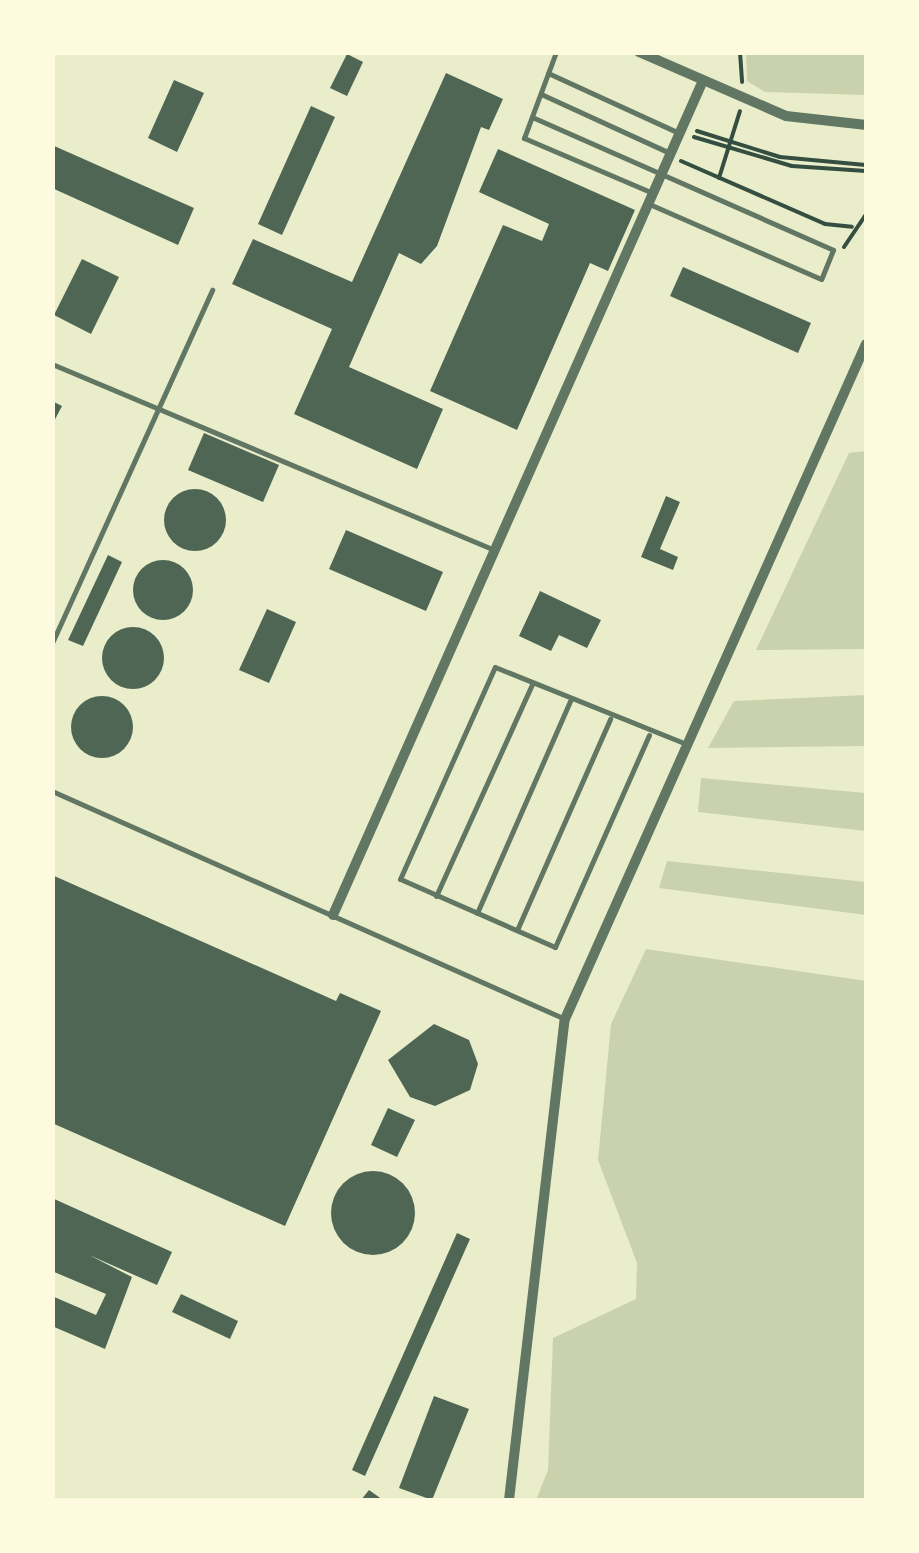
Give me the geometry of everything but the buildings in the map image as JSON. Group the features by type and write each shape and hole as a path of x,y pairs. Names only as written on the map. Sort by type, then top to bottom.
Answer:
{"street":[{"path":"639,52 701,85 786,116 866,125"},
{"path":"333,915 671,153 684,132 701,85"},
{"path":"509,1500 565,1019 866,344"}],"lane":[{"path":"532,117 833,250 821,279 524,138 556,52"},
{"path":"548,72 684,132"},
{"path":"541,94 671,153"},
{"path":"52,642 154,406 212,290"},
{"path":"52,364 494,550"},
{"path":"649,735 554,946 400,879 495,667 649,735 687,744"},
{"path":"436,896 532,684"},
{"path":"477,913 570,701"},
{"path":"518,930 610,719"},
{"path":"52,791 565,1019"}],"path":[{"path":"720,178 742,101 740,52"},
{"path":"684,132 730,145"},
{"path":"684,132 792,166 866,168"},
{"path":"684,132 678,160 852,227"}],"green space":[{"path":"746,53 866,53 866,95 765,92 747,81"},
{"path":"866,451 866,649 756,650 849,453"},
{"path":"866,695 866,746 708,748 734,701"},
{"path":"701,778 866,793 866,831 698,812"},
{"path":"667,861 866,882 866,915 659,888"},
{"path":"646,949 866,981 866,1500 536,1500 548,1470 553,1338 636,1299 637,1263 598,1160 611,1024"}]}
